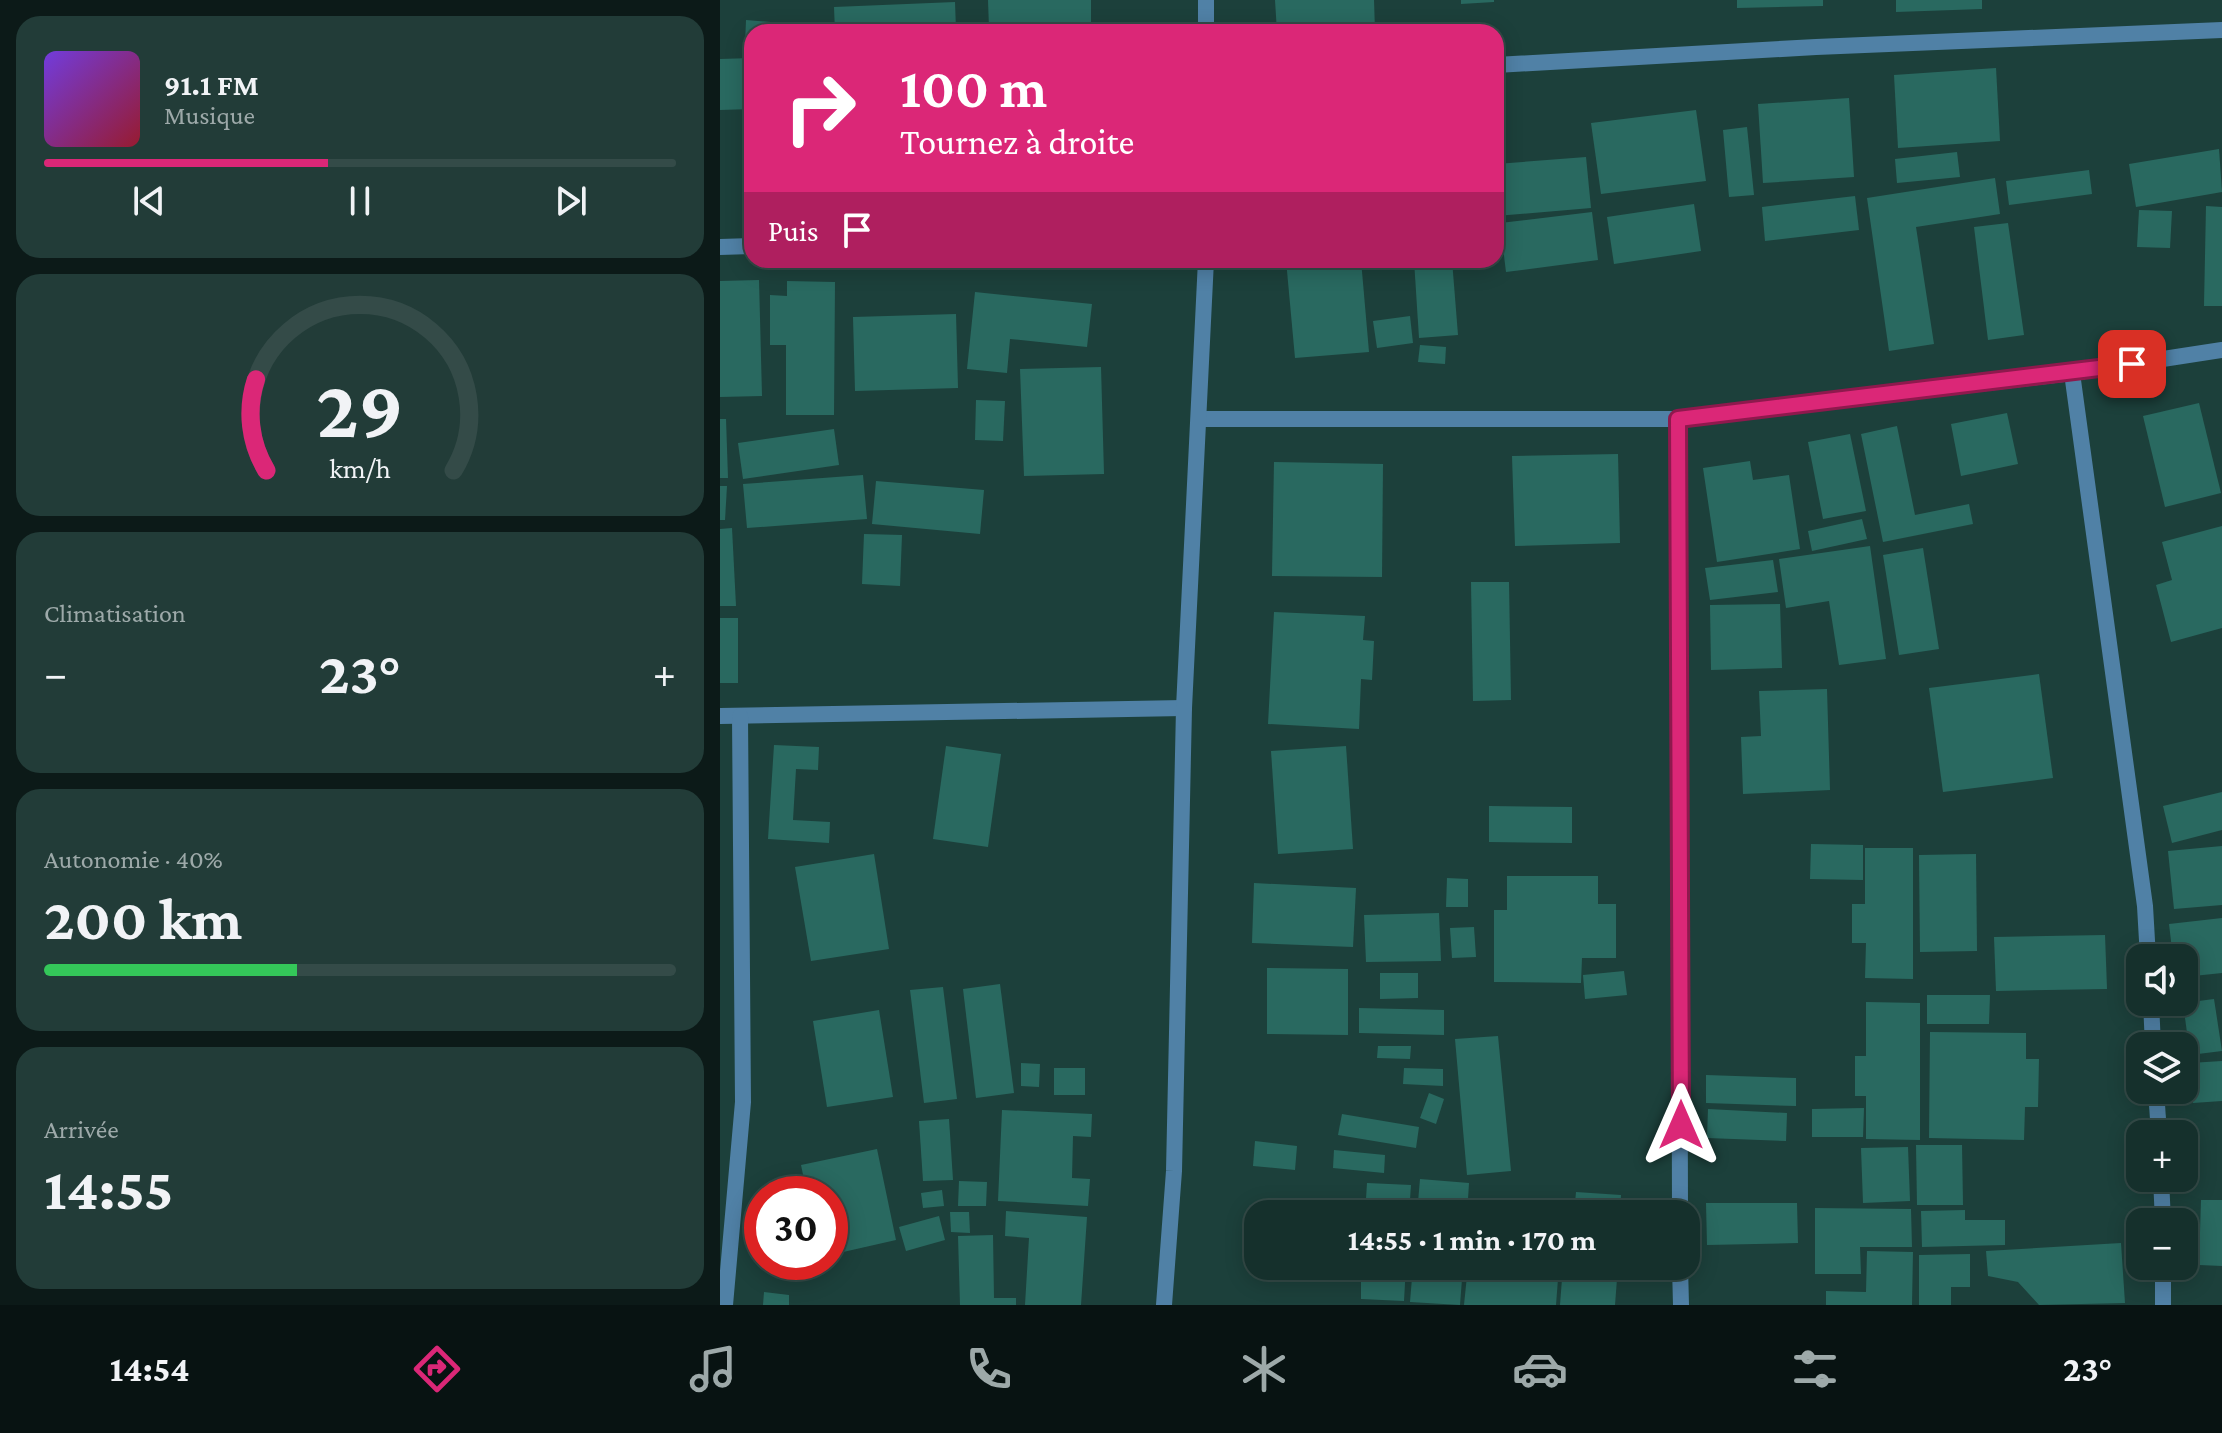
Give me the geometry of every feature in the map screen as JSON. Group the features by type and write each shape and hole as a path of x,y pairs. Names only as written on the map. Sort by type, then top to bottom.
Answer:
{"street":[{"path":"1206,0 1206,24"},
{"path":"1504,65 1816,47 2222,30"},
{"path":"720,247 744,246"},
{"path":"1164,1305 1174,1171 1184,708 1206,268"},
{"path":"1199,419 1678,419 2072,373 2222,350"},
{"path":"2072,373 2145,906 2147,944"},
{"path":"1678,419 1680,1200"},
{"path":"720,716 1184,708"},
{"path":"725,1305 743,1102 740,716"},
{"path":"1680,1280 1681,1305"},
{"path":"2163,1280 2163,1305"}],"building":[{"path":"988,0 1091,0 1091,24 989,24"},
{"path":"1275,0 1374,0 1375,24 1276,24"},
{"path":"1461,0 1494,0 1494,2 1461,4"},
{"path":"1737,0 1823,0 1823,6 1737,8"},
{"path":"1896,0 1982,0 1982,9 1896,12"},
{"path":"955,2 956,24 835,24 834,7"},
{"path":"746,20 794,24 746,24"},
{"path":"744,58 744,109 720,110 720,59"},
{"path":"1996,68 2000,141 1898,148 1894,75"},
{"path":"1849,98 1854,177 1763,183 1758,104"},
{"path":"1696,110 1706,181 1601,194 1591,123"},
{"path":"1747,127 1754,195 1729,197 1723,130"},
{"path":"2219,149 2222,192 2136,207 2129,164"},
{"path":"1957,152 1960,177 1897,183 1895,159"},
{"path":"1586,157 1591,208 1504,215 1504,163"},
{"path":"2089,170 2092,194 2009,205 2006,181"},
{"path":"1995,178 2000,214 1916,227 1934,344 1889,351 1867,198"},
{"path":"1855,196 1859,230 1765,241 1762,207"},
{"path":"1694,204 1701,251 1614,264 1607,217"},
{"path":"2206,206 2222,207 2222,306 2204,306"},
{"path":"2139,210 2172,211 2170,248 2137,247"},
{"path":"1592,212 1598,260 1506,272 1504,223"},
{"path":"2008,223 2024,335 1988,340 1974,227"},
{"path":"1287,268 1362,268 1369,352 1295,358"},
{"path":"1415,268 1453,268 1458,335 1419,338"},
{"path":"759,280 762,396 720,397 720,281"},
{"path":"787,281 835,282 834,415 786,415 786,345 770,345 770,295 787,296"},
{"path":"975,292 1092,304 1087,347 1010,339 1007,373 967,369"},
{"path":"956,314 958,388 855,391 853,317"},
{"path":"1410,316 1413,343 1377,348 1373,321"},
{"path":"1420,345 1446,347 1445,364 1418,362"},
{"path":"1101,367 1104,474 1024,476 1020,369"},
{"path":"976,400 1005,401 1003,441 975,440"},
{"path":"2199,403 2221,493 2165,507 2143,416"},
{"path":"2007,413 2018,464 1961,476 1951,424"},
{"path":"720,419 726,419 728,478 720,478"},
{"path":"1897,426 1915,515 1969,504 1973,524 1883,542 1861,434"},
{"path":"834,429 839,465 743,479 738,443"},
{"path":"1850,434 1866,511 1823,519 1808,442"},
{"path":"1618,454 1620,543 1515,546 1512,456"},
{"path":"1750,461 1753,480 1789,475 1800,549 1717,562 1703,468"},
{"path":"1274,462 1383,464 1382,577 1272,576"},
{"path":"863,475 867,519 747,528 743,484"},
{"path":"876,481 984,490 980,534 872,524"},
{"path":"720,486 727,486 725,520 720,520"},
{"path":"1862,519 1867,539 1812,551 1808,531"},
{"path":"2222,526 2222,628 2171,642 2156,585 2172,580 2162,542"},
{"path":"732,528 736,606 720,606 720,529"},
{"path":"864,534 902,535 900,586 862,584"},
{"path":"1870,546 1886,659 1839,665 1829,601 1786,608 1779,559"},
{"path":"1923,548 1939,649 1899,655 1883,555"},
{"path":"1773,560 1778,592 1710,600 1705,568"},
{"path":"1471,582 1509,582 1511,700 1473,701"},
{"path":"1780,604 1782,668 1711,670 1710,605"},
{"path":"1274,612 1365,616 1363,640 1374,641 1372,680 1361,679 1359,729 1268,724"},
{"path":"720,618 738,618 738,683 720,683"},
{"path":"2039,674 2053,778 1943,792 1929,688"},
{"path":"1827,689 1830,790 1743,794 1741,737 1761,736 1759,691"},
{"path":"774,745 819,747 818,770 796,769 793,820 830,822 829,843 768,839"},
{"path":"946,746 1001,754 988,847 933,839"},
{"path":"1346,746 1353,849 1278,854 1271,751"},
{"path":"2222,792 2222,830 2172,843 2163,806"},
{"path":"1489,806 1572,807 1572,843 1489,842"},
{"path":"1811,844 1863,845 1863,880 1810,879"},
{"path":"2222,846 2222,905 2174,909 2168,851"},
{"path":"1865,848 1913,848 1913,979 1865,978 1866,943 1852,943 1852,904 1865,904"},
{"path":"874,854 889,949 811,961 795,867"},
{"path":"1976,854 1977,951 1920,952 1919,855"},
{"path":"1507,876 1598,876 1598,904 1616,904 1616,958 1582,958 1581,983 1494,982 1494,910 1507,910"},
{"path":"1447,878 1468,879 1468,907 1446,907"},
{"path":"1254,883 1356,888 1353,947 1252,943"},
{"path":"1439,913 1441,961 1366,962 1364,915"},
{"path":"2222,918 2222,973 2198,976 2198,944 2171,944 2169,924"},
{"path":"1474,927 1476,957 1452,958 1450,928"},
{"path":"2105,935 2107,989 1996,991 1994,937"},
{"path":"1267,968 1348,969 1348,1035 1267,1034"},
{"path":"1624,971 1627,995 1585,999 1583,975"},
{"path":"1380,973 1418,973 1418,998 1380,999"},
{"path":"1000,984 1014,1093 976,1098 963,989"},
{"path":"943,987 957,1099 924,1103 910,990"},
{"path":"1927,995 1990,995 1989,1024 1927,1024"},
{"path":"2214,999 2222,1051 2198,1054 2198,1032 2187,1032 2185,1016 2198,1016 2198,1001"},
{"path":"1866,1002 1920,1003 1920,1140 1866,1139 1866,1096 1855,1096 1855,1056 1866,1056"},
{"path":"1359,1008 1444,1010 1444,1035 1359,1033"},
{"path":"879,1010 893,1097 827,1107 813,1021"},
{"path":"1930,1032 2026,1033 2026,1059 2039,1059 2038,1107 2025,1107 2024,1140 1929,1138"},
{"path":"1498,1036 1511,1171 1467,1175 1455,1039"},
{"path":"1378,1046 1411,1046 1410,1059 1377,1058"},
{"path":"2222,1061 2222,1101 2198,1103 2198,1062"},
{"path":"1021,1063 1040,1064 1039,1087 1021,1086"},
{"path":"1054,1068 1085,1068 1085,1095 1054,1095"},
{"path":"1404,1068 1443,1069 1443,1086 1403,1084"},
{"path":"1706,1075 1796,1078 1796,1106 1706,1103"},
{"path":"1429,1093 1444,1099 1436,1124 1420,1118"},
{"path":"1864,1108 1863,1137 1812,1137 1812,1109"},
{"path":"1708,1109 1787,1113 1786,1141 1707,1138"},
{"path":"1002,1110 1092,1114 1091,1137 1073,1136 1072,1178 1090,1179 1088,1206 998,1201"},
{"path":"1342,1114 1419,1127 1416,1148 1338,1135"},
{"path":"949,1119 953,1180 923,1181 919,1121"},
{"path":"1255,1141 1297,1146 1295,1170 1253,1166"},
{"path":"1916,1145 1962,1145 1963,1205 1917,1205"},
{"path":"1908,1147 1910,1201 1863,1203 1861,1148"},
{"path":"877,1149 896,1240 848,1251 848,1176 803,1176 801,1165"},
{"path":"1334,1150 1385,1155 1384,1173 1333,1168"},
{"path":"1420,1179 1469,1183 1468,1200 1418,1200"},
{"path":"959,1181 987,1182 986,1206 958,1206"},
{"path":"1367,1183 1411,1185 1410,1200 1366,1200"},
{"path":"942,1190 944,1206 923,1208 921,1193"},
{"path":"1576,1192 1621,1195 1621,1200 1575,1200"},
{"path":"2201,1200 2222,1200 2222,1266 2199,1265"},
{"path":"1706,1203 1797,1203 1798,1243 1707,1245"},
{"path":"1815,1208 1911,1209 1912,1247 1860,1247 1861,1274 1815,1274"},
{"path":"1965,1210 1965,1220 2005,1220 2005,1245 1922,1247 1921,1211"},
{"path":"1006,1211 1087,1217 1081,1305 1025,1305 1029,1238 1005,1236"},
{"path":"950,1212 969,1212 970,1233 951,1232"},
{"path":"939,1216 945,1240 906,1251 899,1227"},
{"path":"993,1235 994,1298 1016,1298 1016,1305 960,1305 958,1236"},
{"path":"2121,1243 2125,1303 2039,1305 2018,1282 1988,1276 1986,1251"},
{"path":"1867,1251 1913,1252 1912,1305 1826,1305 1826,1291 1866,1292"},
{"path":"1970,1254 1970,1287 1951,1287 1951,1305 1919,1305 1919,1255"},
{"path":"1361,1280 1405,1280 1404,1301 1361,1299"},
{"path":"1412,1280 1462,1280 1460,1305 1410,1302"},
{"path":"1467,1280 1558,1280 1556,1305 1464,1305"},
{"path":"1562,1280 1617,1280 1615,1305 1560,1305"},
{"path":"764,1292 789,1295 789,1305 763,1305"}],"route":[{"path":"1681,1125 1678,419 2132,364"}]}
